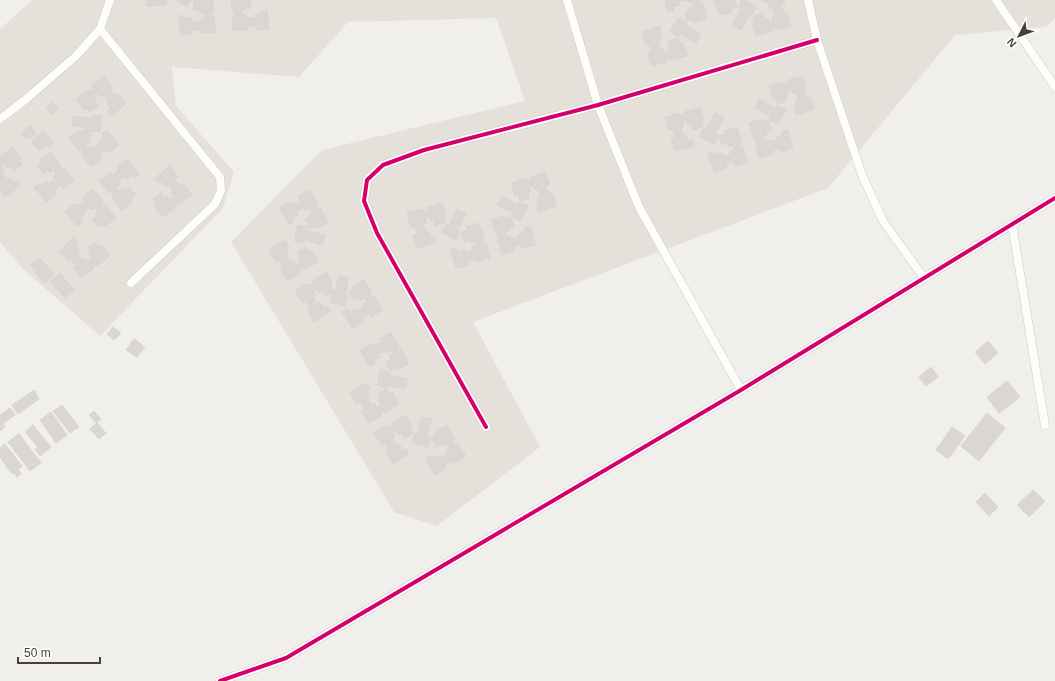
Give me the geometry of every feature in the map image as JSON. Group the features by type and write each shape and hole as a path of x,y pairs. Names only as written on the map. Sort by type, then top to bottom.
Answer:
{"street":[{"path":"0,119 25,100 77,55 100,29 110,0"},
{"path":"567,0 598,106 639,207 741,390"},
{"path":"808,0 817,40 865,181 883,221 924,278"},
{"path":"996,0 1055,87"},
{"path":"100,29 220,177 221,191 215,204 131,283"},
{"path":"486,427 377,233 364,201 367,180 383,165 424,150 598,106 817,40"},
{"path":"220,681 286,658 741,390 1055,198"},
{"path":"1012,224 1045,425"}],"shaded area":[{"path":"32,0 1055,0 1055,18 1046,27 955,35 828,188 473,322 540,447 437,526 394,512 231,242 322,150 525,101 496,18 348,22 299,77 172,67 176,106 234,172 223,208 100,336 23,269 0,242 0,29"}],"building":[{"path":"146,0 166,0 166,5 147,6"},
{"path":"177,0 192,0 186,7"},
{"path":"213,0 214,12 212,12 212,17 214,17 216,32 202,33 202,30 193,30 193,34 180,35 179,16 185,15 185,19 192,18 192,22 201,21 201,18 205,17 205,13 200,13 200,10 194,11 193,1"},
{"path":"231,0 251,0 251,7 246,7 246,10 241,11 242,15 246,15 246,18 255,17 255,14 262,14 261,10 267,10 269,29 256,30 256,26 247,27 247,30 233,31 232,16 235,16 234,11 232,11"},
{"path":"665,0 686,0 679,2 680,5 673,7 674,11 668,12"},
{"path":"687,0 699,0 700,4 703,3 707,19 694,23 693,20 687,21 685,12 690,10 689,7 694,6 692,2 688,3"},
{"path":"714,0 735,0 737,7 731,9 732,12 719,15"},
{"path":"742,0 745,0 757,7 752,15 750,14 741,30 732,25 741,9 738,8"},
{"path":"763,0 784,0 785,4 781,5 784,14 787,13 791,26 776,30 775,28 771,29 772,31 756,36 752,22 755,21 753,16 763,13 765,19 768,18 769,22 773,21 772,17 775,16 773,8 770,9 768,2 764,3"},
{"path":"678,18 687,22 685,25 701,34 696,43 681,34 679,37 670,32"},
{"path":"660,26 662,33 659,34 661,40 658,41 660,49 663,48 664,53 669,51 667,47 670,46 669,41 678,38 680,43 683,42 687,56 671,60 671,58 667,59 667,62 652,66 648,53 652,52 649,44 646,45 642,32"},
{"path":"104,76 112,87 110,89 115,96 118,94 126,104 111,116 107,111 110,109 106,103 108,101 103,95 100,97 97,93 94,96 97,99 95,102 98,106 90,112 87,108 84,110 76,99 88,89 90,91 93,88 91,86"},
{"path":"803,76 807,89 804,90 807,98 810,97 814,109 796,115 794,109 797,108 795,102 798,101 796,93 793,94 791,89 787,90 789,95 786,96 787,101 778,104 776,99 773,100 769,86 784,82 785,84 789,83 788,80"},
{"path":"759,99 775,108 777,105 786,110 778,124 769,120 771,117 755,108"},
{"path":"52,102 58,109 52,114 46,108"},
{"path":"700,107 704,120 701,121 703,127 693,130 691,124 688,125 687,120 683,122 684,126 681,127 683,135 686,134 688,141 692,140 694,146 675,151 671,139 675,138 672,129 669,130 665,117 680,113 681,115 685,114 684,112"},
{"path":"715,113 724,117 716,133 718,135 714,144 699,136 704,127 706,129"},
{"path":"92,115 102,116 100,132 90,131 90,128 72,126 73,116 91,118"},
{"path":"762,119 763,122 769,121 772,130 766,132 767,135 763,136 764,141 768,139 769,142 777,140 776,137 783,135 782,131 788,130 793,148 781,152 780,148 772,151 773,154 759,158 755,143 757,142 756,138 754,139 749,123"},
{"path":"30,126 36,133 29,139 27,136 24,138 21,134"},
{"path":"737,127 742,142 740,143 741,147 743,147 748,162 735,166 733,162 725,165 727,168 714,172 708,153 714,152 715,155 722,153 723,156 731,154 730,151 734,149 733,145 729,147 728,143 722,145 719,135 725,134 724,131"},
{"path":"86,128 92,136 88,140 90,142 86,145 89,149 92,146 94,148 101,143 99,141 104,136 102,133 107,130 119,145 109,153 107,150 100,155 102,158 91,167 81,154 83,153 81,149 79,151 69,138 80,129 81,132"},
{"path":"43,131 54,142 49,147 46,144 39,150 31,142"},
{"path":"12,147 21,158 19,160 22,164 14,171 11,166 8,168 5,164 2,167 5,170 2,173 7,179 10,177 14,183 17,181 21,185 5,197 0,190 0,157"},
{"path":"51,152 61,165 59,166 62,170 64,168 74,180 63,189 60,186 54,191 56,194 46,202 34,187 39,183 41,186 46,182 48,184 55,179 53,177 56,174 54,170 50,173 48,171 44,174 38,166 42,163 40,160"},
{"path":"127,159 139,174 134,178 132,175 127,179 125,177 118,182 120,185 116,188 119,191 123,188 125,191 129,187 136,195 131,198 133,201 122,210 112,197 114,195 111,192 109,193 99,181 110,172 113,175 119,170 117,167"},
{"path":"170,166 178,177 175,179 180,186 183,184 192,195 179,204 178,202 174,205 176,207 163,217 154,206 157,204 153,199 161,193 165,198 167,196 170,200 173,197 171,193 173,191 168,184 165,186 161,181 158,183 155,178"},
{"path":"545,172 550,185 546,186 549,194 552,193 556,206 538,212 536,206 539,205 537,198 540,197 538,189 535,190 533,186 529,187 531,191 528,192 529,198 520,201 518,195 515,196 511,183 526,178 527,180 531,179 530,177"},
{"path":"93,189 103,201 101,203 104,206 106,205 116,218 105,226 103,224 98,227 92,219 97,216 95,213 98,211 96,207 92,210 90,207 83,213 85,215 80,219 82,222 77,226 65,211 76,203 78,206 85,200 82,198"},
{"path":"310,190 318,204 316,205 318,209 320,208 328,222 316,229 315,226 310,229 305,220 312,212 310,208 306,211 304,208 297,212 298,215 292,219 294,222 289,225 279,208 291,202 292,205 300,201 298,197"},
{"path":"501,196 518,204 519,202 528,206 520,221 511,216 513,213 497,205"},
{"path":"442,203 446,217 443,218 445,223 435,226 434,220 430,221 429,217 425,218 426,223 423,224 426,232 429,231 431,237 434,236 436,242 417,248 413,235 417,234 415,226 411,227 407,213 422,209 423,212 427,210 427,208"},
{"path":"457,209 466,214 458,230 460,231 456,240 441,232 446,224 449,225"},
{"path":"504,216 505,219 511,217 514,227 508,228 509,231 505,233 506,237 510,236 511,239 519,236 519,233 525,231 524,228 530,226 536,245 523,248 522,245 514,247 515,251 502,255 497,240 499,239 498,235 496,235 491,220"},
{"path":"479,223 484,239 482,240 483,244 486,243 490,258 477,262 476,259 468,261 469,265 456,268 450,250 456,248 457,252 464,249 465,253 473,250 472,247 477,246 475,242 471,243 470,240 464,242 461,232 467,230 466,227"},
{"path":"298,225 308,227 307,231 325,235 322,245 305,240 304,243 294,241"},
{"path":"74,238 78,243 76,246 80,251 77,253 83,260 85,258 88,261 92,258 89,255 91,253 87,248 95,242 99,247 101,245 110,256 97,266 96,264 92,266 94,268 82,278 73,267 76,265 70,259 68,261 59,251"},
{"path":"285,240 288,246 285,247 289,253 286,255 290,262 293,261 296,265 299,262 297,258 300,257 297,252 305,247 308,252 311,250 318,262 304,270 303,268 299,270 301,273 287,281 280,269 283,267 279,260 275,261 269,250"},
{"path":"40,258 54,274 44,283 30,265"},
{"path":"326,272 333,284 331,286 334,291 325,296 322,291 319,293 317,289 313,291 316,295 313,297 317,304 320,302 324,308 327,306 330,312 314,322 307,310 310,308 306,301 302,303 295,291 309,283 310,285 314,283 312,281"},
{"path":"60,273 74,290 65,298 50,281"},
{"path":"339,275 349,278 345,296 348,296 345,306 330,302 332,292 335,293"},
{"path":"364,279 372,293 370,294 372,298 375,297 383,310 371,317 369,314 362,319 364,322 353,329 342,312 348,309 350,312 356,308 357,311 364,307 363,304 367,302 364,298 360,300 359,298 354,301 349,292 353,289 352,287"},
{"path":"113,327 121,333 114,340 107,334"},
{"path":"391,332 399,346 397,347 399,351 401,349 409,364 397,370 396,368 391,371 386,362 391,359 389,356 393,354 391,350 387,353 385,350 378,354 380,357 374,360 376,363 370,367 360,350 372,343 374,346 381,342 379,339"},
{"path":"134,339 145,347 137,357 126,350"},
{"path":"988,341 998,353 985,364 975,352"},
{"path":"931,367 938,377 926,386 919,377"},
{"path":"381,369 391,372 390,375 408,379 405,389 388,385 387,388 377,385"},
{"path":"1007,381 1020,397 999,413 987,397"},
{"path":"366,383 370,388 367,390 370,396 367,397 372,405 375,403 377,407 381,405 378,401 381,399 378,394 387,389 390,394 392,392 399,404 386,413 384,411 381,413 382,415 368,423 361,411 364,409 360,402 357,404 350,392"},
{"path":"34,390 39,399 18,414 12,405"},
{"path":"62,405 79,427 70,433 53,411"},
{"path":"10,408 15,415 3,423 5,427 0,431 0,415"},
{"path":"94,411 101,419 96,423 89,415"},
{"path":"51,412 67,435 56,443 40,420"},
{"path":"987,413 1005,428 979,461 961,446"},
{"path":"406,415 413,427 410,428 413,433 404,439 402,434 399,435 396,431 393,433 395,437 392,439 397,446 400,445 403,451 406,449 409,454 393,464 386,453 389,451 385,444 382,445 374,433 388,425 389,428 393,425 392,423"},
{"path":"422,417 432,419 427,437 430,438 428,447 412,443 414,434 417,434"},
{"path":"97,423 106,433 99,439 90,429"},
{"path":"33,425 51,447 40,456 35,449 38,447 25,432"},
{"path":"447,425 455,439 453,441 455,444 457,443 466,456 454,464 452,461 445,465 446,468 435,475 425,458 431,455 432,458 438,455 440,458 447,453 446,450 449,448 447,444 443,447 442,444 437,447 431,438 436,435 435,433"},
{"path":"952,427 965,436 948,459 936,450"},
{"path":"19,434 41,463 30,471 8,442"},
{"path":"5,444 22,466 18,469 21,474 17,477 14,472 12,474 0,457 0,448"},
{"path":"1033,490 1045,501 1029,517 1017,505"},
{"path":"985,493 998,507 989,516 976,502"}],"cycle path":[{"path":"486,427 377,233 364,201 367,180 383,165 424,150 598,105 817,40"},
{"path":"220,681 286,658 741,390 1055,198"}]}
